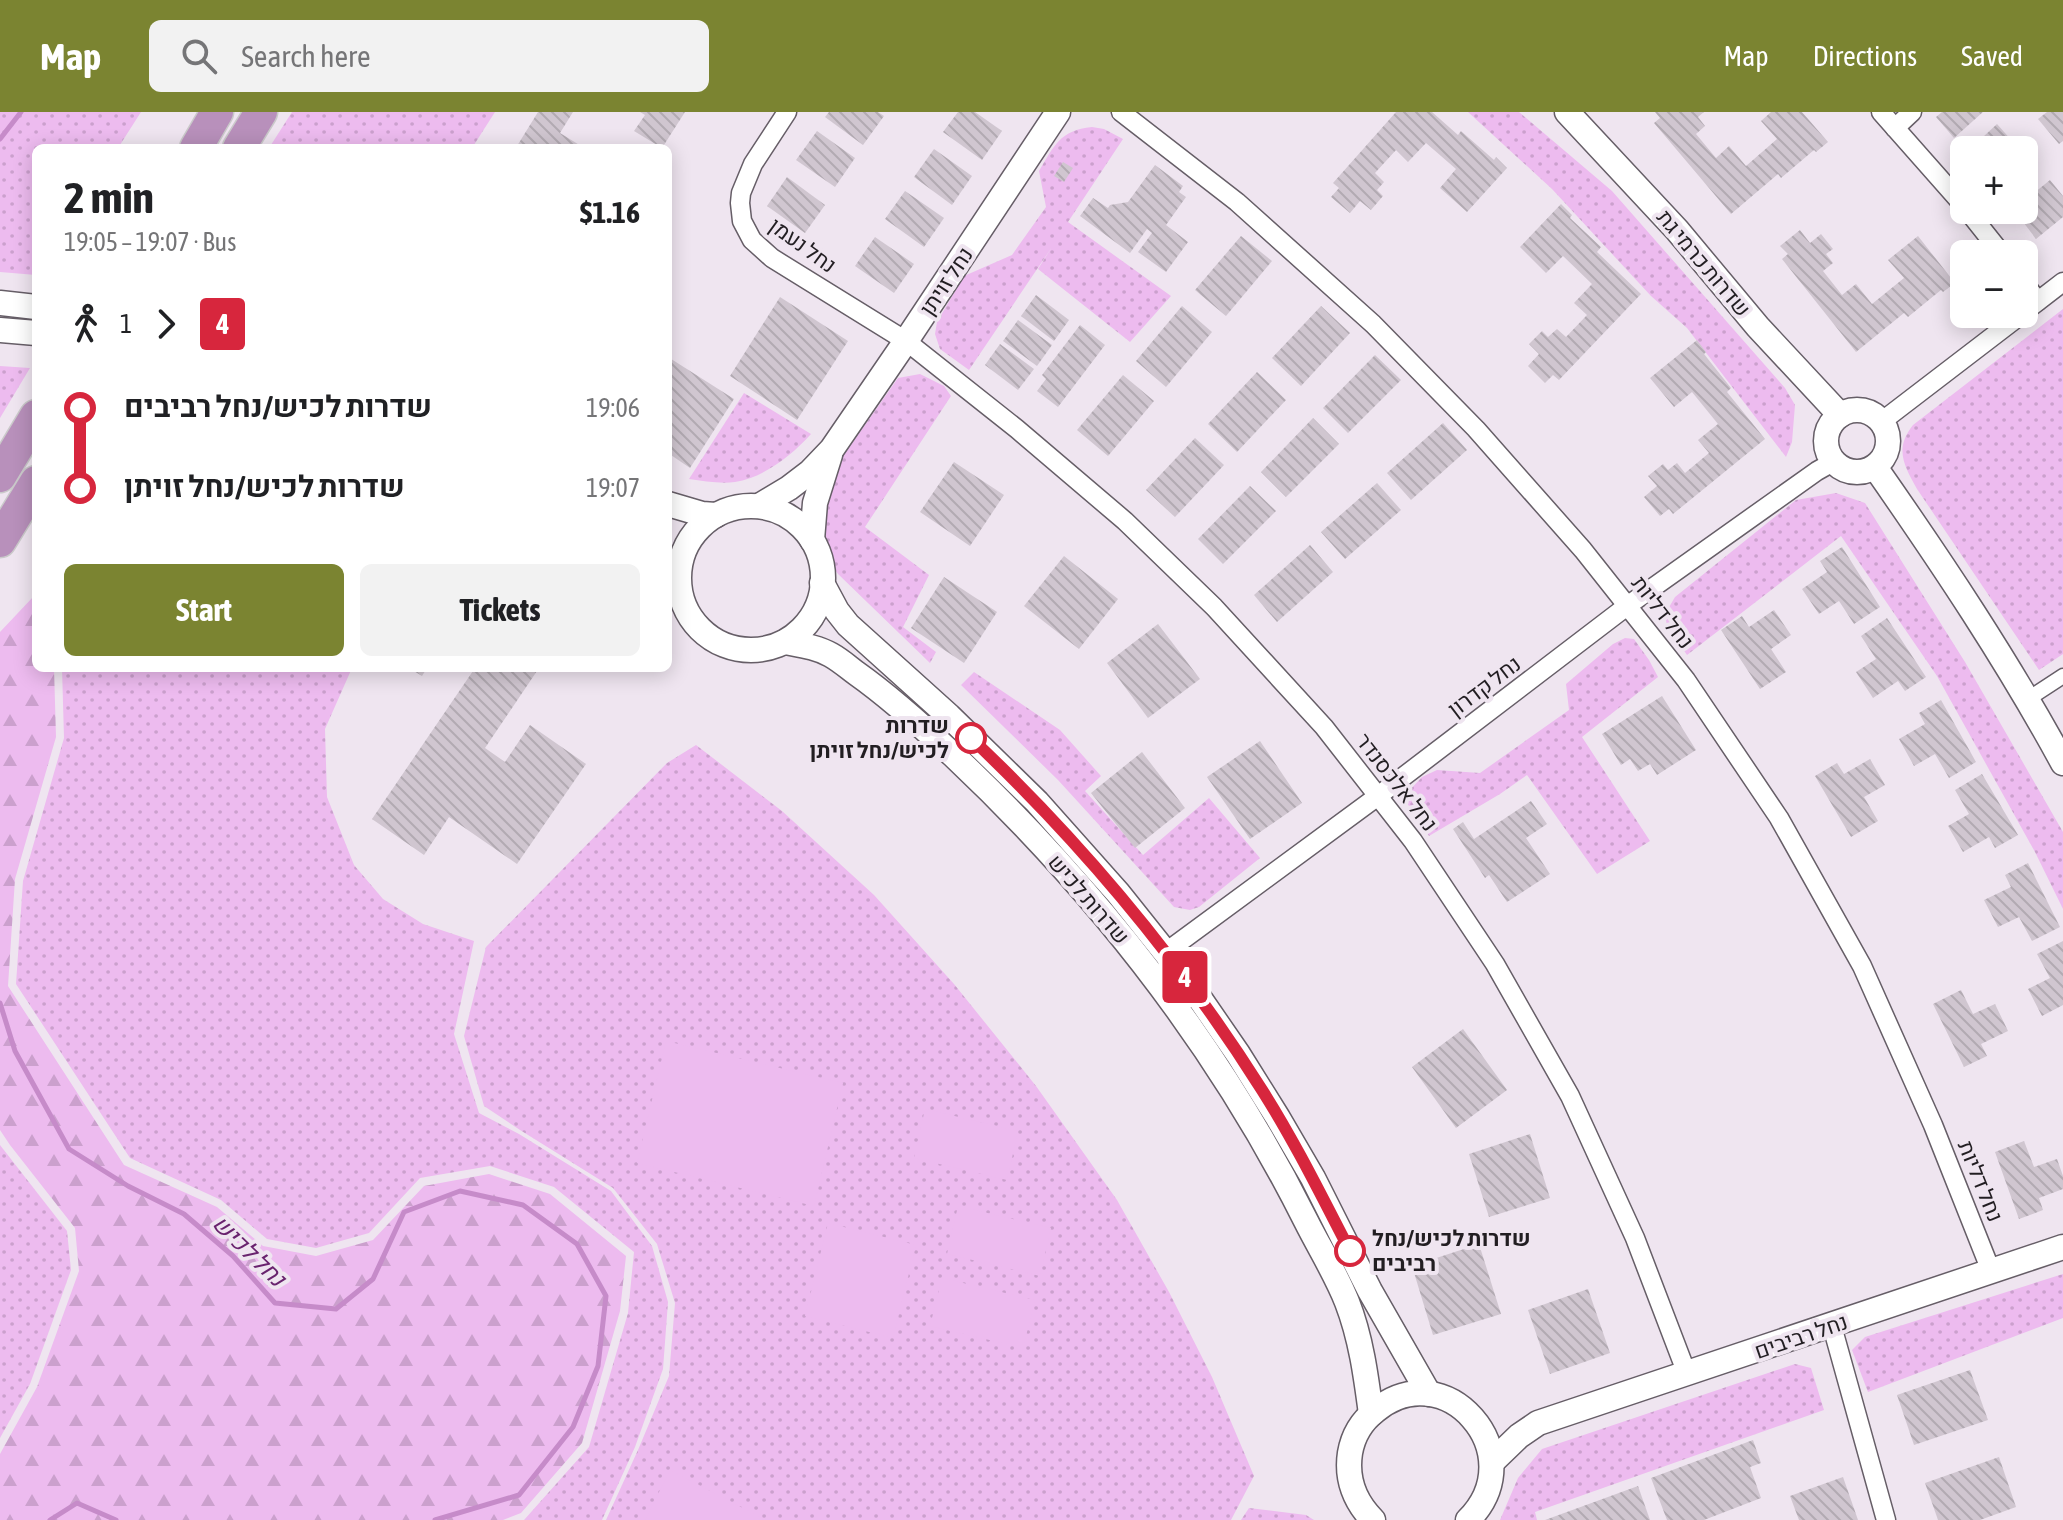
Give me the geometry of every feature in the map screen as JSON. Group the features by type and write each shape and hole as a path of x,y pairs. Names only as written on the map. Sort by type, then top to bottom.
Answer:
{"highway":[{"path":"198,144 217,112"},
{"path":"241,144 261,112"},
{"path":"0,476 32,423"},
{"path":"0,541 32,489"}],"street":[{"name":"נחל נעמן","path":"787,112 744,183 740,212 746,231 772,258 906,341"},
{"name":"נחל זויתן","path":"759,506 810,472 832,449 1058,112"},
{"name":"נחל דליות","path":"1121,112 1237,202 1368,319 1476,429 1583,550 1686,680 1779,818 1862,966 1933,1125 1991,1271"},
{"name":"שדרות כרמי גת","path":"1567,112 1677,230 1758,327 1840,415"},
{"path":"1881,112 1950,190"},
{"path":"1895,128 1912,112"},
{"path":"1979,224 1991,240"},
{"path":"2038,301 2063,282"},
{"path":"0,303 32,307"},
{"path":"1881,422 2003,328"},
{"path":"0,330 32,333"},
{"name":"נחל אלכסנדר","path":"906,341 1017,429 1125,521 1227,620 1324,727 1413,841 1495,964 1570,1096 1635,1238 1687,1374"},
{"path":"1848,411 1867,411 1881,422 1886,430 1887,450 1875,467 1867,471 1849,471 1833,462 1828,454 1826,437 1833,421 1840,415 1848,411"},
{"name":"נחל זויתן","path":"812,540 815,503 832,449"},
{"name":"נחל קדרון","path":"1166,952 1378,796 1627,606 1833,462"},
{"path":"1875,467 1944,567 2028,699 2063,763"},
{"path":"672,505 716,515"},
{"path":"759,506 793,520 812,540 821,565 822,583 817,606 798,632 785,642 752,650 730,647 709,637 693,621 682,601 674,557 716,515 732,508 759,506"},
{"name":"שדרות לכיש","path":"822,583 848,625 949,716 1037,802 1088,857 1166,952 1230,1041 1278,1118 1429,1394"},
{"name":"שדרות לכיש","path":"785,642 816,648 831,655 932,735 1059,862 1164,992 1257,1131 1291,1190 1347,1302 1364,1359 1371,1414"},
{"path":"2028,699 2063,676"},
{"name":"נחל רביבים","path":"1476,1421 1500,1425 1538,1423 2063,1247"},
{"path":"1832,1326 1886,1520"},
{"path":"1373,1520 1352,1489 1349,1466 1355,1437 1371,1414 1394,1399 1429,1394 1455,1403 1476,1421 1486,1436 1492,1462 1491,1479 1487,1494 1472,1518"},
{"name":"נחל רביבים","path":"1492,1462 1538,1423"}],"green space":[{"path":"0,112 141,112 121,144 32,144 32,275 0,272"},
{"path":"292,112 495,112 475,144 272,144"},
{"path":"1468,112 1519,112 1612,191 1785,388 1795,405 1792,442 1786,457 1687,328 1651,296 1552,189"},
{"path":"1092,127 1104,129 1123,139 1068,222 1171,296 1130,342 1038,269 1052,247 969,370 940,349 935,334 937,322 964,276 1012,255 1046,207 1039,171 1054,147 1072,132"},
{"path":"2063,309 2063,654 2039,670 1917,489 1905,465 1902,449 1913,425"},
{"path":"0,366 30,368 0,418"},
{"path":"920,374 944,386 951,396 865,527 929,575 903,627 936,652 930,663 838,574 827,559 821,528 834,469 898,378"},
{"path":"744,393 811,434 777,464 757,475 724,483 689,479"},
{"path":"1836,493 1865,503 1965,662 2063,832 2063,909 2035,852 1937,676 1841,536 1687,655 1667,626 1665,614 1675,597 1796,500"},
{"path":"32,598 32,672 54,672 56,737 15,879 8,986 124,1165 217,1207 263,1246 316,1256 373,1240 424,1186 489,1174 550,1194 626,1256 620,1311 582,1443 521,1513 503,1520 0,1520 0,1454 37,1387 79,1271 75,1228 0,1130 0,632"},
{"path":"1625,638 1634,639 1658,677 1582,737 1650,841 1597,874 1527,775 1429,836 1407,803 1408,792 1422,777 1437,770 1480,773 1569,710 1566,684 1613,644"},
{"path":"62,672 350,672 325,729 327,797 354,865 383,899 423,924 474,941 454,1034 479,1113 611,1191 652,1246 668,1302 663,1369 635,1447 602,1520 524,1520 589,1447 628,1313 634,1252 554,1187 490,1166 420,1178 369,1233 316,1248 267,1239 221,1200 130,1158 16,984 23,881 64,738"},
{"path":"974,672 1060,730 1101,776 1085,791 1143,855 1209,798 1260,858 1199,907 1190,910 1174,907 1058,780 961,685"},
{"path":"696,745 782,811 874,895 954,984 1036,1086 1117,1200 1212,1377 1254,1476 1231,1520 606,1520 669,1376 675,1303 657,1244 613,1188 484,1106 464,1036 486,947 667,763"},
{"path":"666,1041 843,1083 814,1206 637,1163"},
{"path":"925,1109 1018,1131 1007,1180 914,1158"},
{"path":"0,1145 67,1231 71,1270 30,1384 0,1438"},
{"path":"958,1206 1051,1228 1040,1276 947,1254"},
{"path":"828,1223 916,1245 893,1338 805,1316"},
{"path":"2063,1274 2063,1318 1868,1392 1852,1350 1865,1337"},
{"path":"942,1278 1035,1300 1023,1348 930,1326"},
{"path":"1795,1364 1811,1368 1824,1410 1535,1512 1537,1520 1500,1520 1518,1478 1542,1449"},
{"path":"670,1470 766,1520 645,1520"},
{"path":"1249,1508 1306,1515 1314,1520 1241,1520"}],"building":[{"path":"538,112 573,112 560,133 578,144 518,144"},
{"path":"640,112 685,112 665,144 655,144 634,131 645,115"},
{"path":"829,112 878,112 884,116 863,145 825,117"},
{"path":"958,112 975,112 1002,131 982,160 943,132"},
{"path":"1396,112 1432,112 1458,135 1461,131 1507,168 1467,212 1440,188 1456,169 1426,143 1408,162 1396,150 1375,173 1384,182 1377,190 1383,196 1371,210 1360,201 1350,213 1331,197 1339,188 1333,183"},
{"path":"1655,112 1704,112 1698,117 1705,126 1696,134 1716,158 1729,146 1746,166 1777,139 1761,121 1771,112 1802,112 1828,142 1781,178 1778,174 1731,214 1654,123 1660,118"},
{"path":"1942,112 1983,112 1956,136 1952,136 1936,117"},
{"path":"2047,112 2063,112 2063,141 2059,144 2038,119"},
{"path":"1997,124 2008,136 1984,136"},
{"path":"817,131 855,158 835,187 796,160"},
{"path":"934,149 972,176 952,205 914,177"},
{"path":"1063,162 1073,168 1064,182 1054,176"},
{"path":"1155,165 1183,186 1179,192 1186,197 1166,225 1188,242 1166,272 1138,252 1152,233 1147,229 1130,253 1080,216 1093,198 1108,208 1128,202"},
{"path":"787,177 825,205 805,233 767,206"},
{"path":"2050,180 2063,196 2063,217 2036,239 2025,224 2038,224 2038,190"},
{"path":"905,191 944,218 924,247 885,219"},
{"path":"1561,204 1572,215 1570,218 1601,247 1597,252 1641,294 1559,380 1553,375 1545,383 1528,366 1539,354 1529,344 1542,331 1548,337 1557,329 1566,337 1587,315 1574,303 1592,284 1563,256 1546,273 1520,247"},
{"path":"1800,230 1810,243 1821,234 1833,249 1826,254 1833,263 1823,271 1842,295 1856,284 1872,304 1904,278 1888,260 1918,236 1950,277 1950,287 1943,292 1941,290 1908,317 1904,313 1856,352 1782,259 1788,254 1780,246"},
{"path":"1241,236 1272,261 1226,316 1195,290"},
{"path":"875,237 914,264 894,293 855,266"},
{"path":"1036,295 1069,320 1054,341 1021,316"},
{"path":"780,297 848,341 797,420 730,376"},
{"path":"1182,306 1212,332 1166,387 1136,361"},
{"path":"1321,306 1350,333 1301,386 1272,358"},
{"path":"1018,320 1052,345 1037,366 1003,341"},
{"path":"1080,325 1105,345 1058,407 1037,391 1046,379 1042,375"},
{"path":"1697,340 1731,388 1727,392 1765,439 1673,514 1669,509 1660,516 1644,497 1657,486 1648,476 1663,464 1668,470 1677,463 1685,473 1709,453 1698,440 1718,424 1692,392 1674,407 1650,378"},
{"path":"1000,344 1034,369 1018,390 985,365"},
{"path":"1375,355 1401,380 1348,433 1323,408"},
{"path":"672,360 734,399 690,468 672,456"},
{"path":"1257,372 1286,400 1237,452 1208,424"},
{"path":"1123,375 1154,401 1108,456 1077,430"},
{"path":"1313,418 1339,444 1286,497 1261,472"},
{"path":"1443,423 1467,450 1411,500 1387,473"},
{"path":"1195,438 1224,465 1175,517 1146,490"},
{"path":"954,462 1004,495 970,546 920,512"},
{"path":"1377,483 1401,510 1345,559 1321,532"},
{"path":"1250,486 1276,511 1223,564 1198,539"},
{"path":"1310,545 1333,572 1277,622 1254,595"},
{"path":"1842,547 1880,607 1854,624 1839,601 1819,614 1802,589 1827,572 1820,561"},
{"path":"1064,556 1118,599 1079,649 1024,606"},
{"path":"944,577 997,612 964,663 911,628"},
{"path":"1774,610 1791,635 1771,649 1786,672 1760,689 1721,630 1742,616 1749,627"},
{"path":"1887,618 1926,677 1905,691 1898,681 1873,698 1856,672 1876,659 1861,636"},
{"path":"1158,624 1200,679 1148,718 1107,663"},
{"path":"472,672 536,672 485,748 505,762 530,725 586,764 517,864 449,817 424,855 372,819"},
{"path":"1662,696 1696,750 1657,775 1650,764 1638,771 1630,759 1621,765 1602,734"},
{"path":"1941,700 1976,762 1949,778 1935,754 1914,766 1899,739 1925,724 1919,713"},
{"path":"1260,741 1302,803 1250,839 1207,777"},
{"path":"1142,752 1185,808 1135,848 1091,793"},
{"path":"1870,759 1885,785 1864,797 1878,821 1851,837 1815,776 1837,763 1844,774"},
{"path":"1982,774 2018,835 1995,848 1989,837 1963,852 1948,826 1969,814 1955,790"},
{"path":"1531,801 1547,824 1526,838 1550,874 1507,902 1489,875 1485,878 1453,829 1463,822 1474,839"},
{"path":"2028,863 2060,927 2032,941 2019,917 1998,927 1984,900 2011,887 2005,875"},
{"path":"2063,941 2063,1005 2042,1016 2028,989 2050,978 2037,954"},
{"path":"1961,990 1973,1014 1995,1004 2008,1031 1981,1044 1987,1056 1964,1067 1933,1004"},
{"path":"1463,1029 1507,1090 1456,1128 1412,1067"},
{"path":"1530,1134 1550,1198 1489,1217 1469,1154"},
{"path":"2024,1141 2034,1167 2057,1159 2063,1176 2063,1189 2039,1198 2043,1210 2019,1219 1995,1152"},
{"path":"1479,1244 1501,1314 1433,1335 1412,1266"},
{"path":"1588,1289 1610,1353 1550,1374 1528,1310"},
{"path":"1970,1370 1988,1420 1914,1445 1897,1395"},
{"path":"1753,1440 1761,1463 1750,1467 1761,1498 1704,1520 1667,1520 1651,1478"},
{"path":"1999,1457 2016,1507 1980,1520 1938,1520 1925,1483"},
{"path":"1843,1477 1858,1520 1799,1520 1790,1496"},
{"path":"1638,1486 1650,1520 1545,1520"}],"waterway":[{"name":"נחל לכיש","path":"0,139 21,112"},
{"name":"נחל לכיש","path":"0,1003 15,1051 69,1149 128,1186 184,1214 233,1256 275,1303 336,1309 373,1279 404,1212 460,1191 523,1205 577,1244 606,1296 598,1366 573,1427 519,1495 435,1520"},
{"name":"נחל לכיש","path":"50,1520 77,1503 116,1520"}],"bus line":[{"name":"4","path":"971,738 1077,845 1185,977 1262,1091 1313,1178 1350,1251"}],"place":[{"name":"שדרות לכיש/נחל זויתן","path":"971,738"},
{"name":"שדרות לכיש/נחל רביבים","path":"1350,1251"}]}
